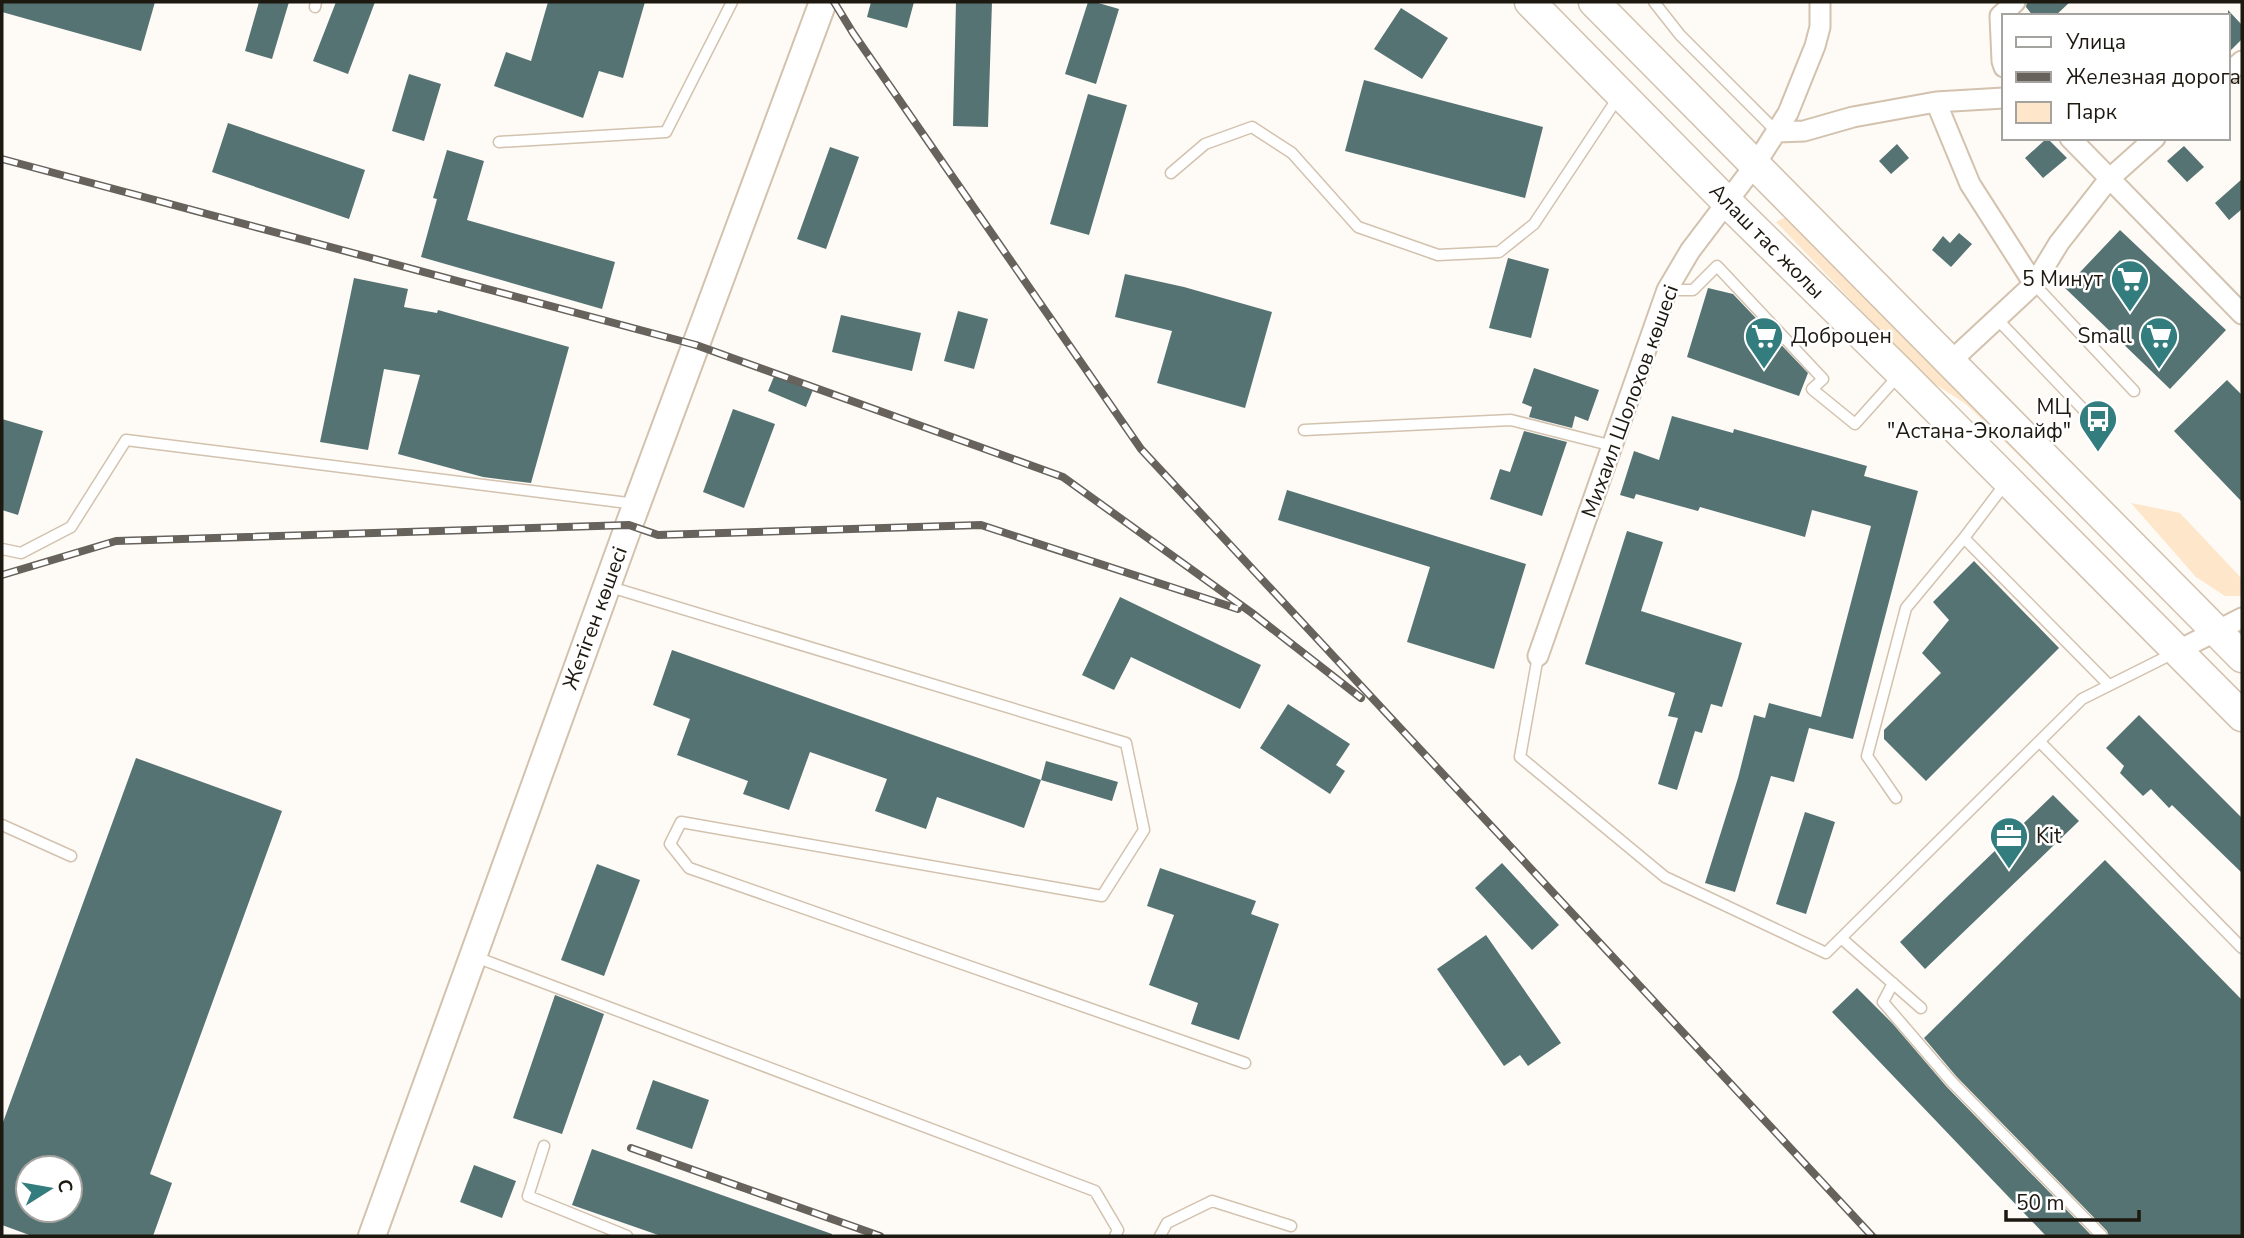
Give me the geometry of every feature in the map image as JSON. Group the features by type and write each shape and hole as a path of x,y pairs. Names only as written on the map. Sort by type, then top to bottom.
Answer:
{"main road":[{"name":"Алаш тас жолы","path":"1530,2 2242,716"},
{"path":"1594,2 2242,657"}],"street":[{"name":"Жетіген көшесі","path":"372,1236 607,586 823,2"},
{"name":"Михаил Шолохов көшесі","path":"1538,656 1668,290 1690,251 1755,165 1788,113 1815,46 1820,27 1820,2"},
{"path":"2002,61 1995,9 2015,2"},
{"path":"1777,132 1804,131 1853,117 1936,102 2002,98"},
{"path":"1936,102 1970,184 2034,284"},
{"path":"2072,140 2242,314"},
{"path":"1950,362 2034,284 2059,243 2109,179 2153,140"},
{"path":"2178,651 2242,618"}],"lane":[{"path":"499,142 666,132 732,2"},
{"path":"1654,2 1680,35 1777,132"},
{"path":"1171,173 1205,144 1252,127 1292,153 1358,227 1438,256 1499,252 1534,224 1621,93"},
{"path":"1668,290 1693,290 1717,266 1823,379 1812,389 1855,424 1900,373"},
{"path":"2034,284 2134,391"},
{"path":"1997,319 2102,429"},
{"path":"1304,430 1511,420 1614,446"},
{"path":"2,549 21,553 71,527 126,440 637,504"},
{"path":"1896,798 1867,756 1906,608 2008,480"},
{"path":"1964,538 2109,685"},
{"path":"607,586 1126,743 1144,830 1102,896 681,822 670,844 689,868 1245,1063"},
{"path":"1538,656 1520,757 1665,877 1826,953 2082,699 2178,651"},
{"path":"2040,742 2242,948"},
{"path":"2,825 71,856"},
{"path":"1841,938 1921,1008"},
{"path":"473,956 1095,1191 1118,1230 1115,1236"},
{"path":"1893,983 1883,1002 1951,1081 2102,1236"},
{"path":"544,1146 528,1196 627,1236"},
{"path":"1160,1236 1167,1223 1212,1201 1291,1226"}],"green space":[{"path":"1788,216 2164,597 1966,404 1927,379 1776,222"},
{"path":"2131,503 2180,513 2242,579 2240,596 2225,596 2196,577"}],"building":[{"path":"2,2 155,2 141,51 2,12"},
{"path":"259,2 289,2 272,59 245,51"},
{"path":"336,2 375,2 348,74 313,61"},
{"path":"548,2 645,2 623,78 599,71 583,118 494,86 506,52 531,61"},
{"path":"871,2 914,2 907,28 867,17"},
{"path":"956,2 992,2 988,127 953,126"},
{"path":"1088,2 1119,9 1096,84 1065,74"},
{"path":"2027,2 2070,2 2057,14 2031,14 2026,7"},
{"path":"1401,8 1448,38 1422,79 1374,49"},
{"path":"2228,10 2242,25 2242,39 2230,51 2230,14"},
{"path":"409,74 441,84 424,141 392,131"},
{"path":"1364,80 1543,127 1525,198 1345,151"},
{"path":"1088,94 1127,105 1089,235 1050,224"},
{"path":"228,123 365,170 349,219 212,172"},
{"path":"2045,140 2049,140 2067,158 2043,178 2025,158"},
{"path":"1897,144 1909,158 1891,174 1879,161"},
{"path":"2184,146 2204,167 2187,182 2167,161"},
{"path":"830,147 859,157 826,249 797,239"},
{"path":"447,150 484,161 467,220 615,262 602,309 421,257 437,199 433,198"},
{"path":"2242,179 2242,209 2229,220 2215,203"},
{"path":"2120,230 2226,330 2170,389 2065,288"},
{"path":"1959,233 1972,244 1951,267 1932,250 1943,236 1950,243"},
{"path":"1508,258 1549,269 1531,338 1489,328"},
{"path":"1125,274 1184,287 1272,312 1245,408 1157,383 1172,331 1115,317"},
{"path":"354,278 408,289 404,307 437,313 438,310 569,347 531,483 483,477 398,454 420,375 384,369 368,450 320,442"},
{"path":"1708,288 1733,294 1808,373 1799,396 1687,357"},
{"path":"958,311 988,319 974,369 944,361"},
{"path":"841,315 921,333 912,371 832,352"},
{"path":"1534,368 1599,390 1588,421 1575,416 1572,428 1529,417 1532,407 1522,403"},
{"path":"775,374 813,390 806,407 768,391"},
{"path":"2227,380 2242,395 2242,502 2174,431"},
{"path":"733,409 775,424 744,508 703,492"},
{"path":"1672,416 1733,433 1734,429 1867,466 1864,476 1918,491 1853,739 1809,728 1794,782 1771,776 1735,892 1705,883 1738,778 1754,715 1765,718 1769,703 1821,717 1871,526 1812,510 1805,537 1700,507 1698,511 1636,494 1634,499 1620,495 1634,451 1659,460"},
{"path":"2,419 43,431 18,515 2,510"},
{"path":"1524,431 1567,442 1542,516 1490,499 1500,469 1510,472"},
{"path":"1287,490 1526,564 1494,669 1407,642 1430,567 1278,520"},
{"path":"1627,531 1663,542 1641,611 1742,643 1722,707 1711,704 1702,733 1695,731 1677,790 1658,784 1678,718 1668,716 1675,693 1585,664"},
{"path":"1974,561 2059,648 1926,781 1884,739 1884,730 1941,673 1922,653 1949,620 1933,602"},
{"path":"1120,597 1261,665 1240,709 1131,657 1114,690 1082,675"},
{"path":"672,650 1041,780 1024,828 937,797 926,829 875,811 887,779 810,752 789,810 743,794 748,781 677,755 690,719 653,705"},
{"path":"1288,704 1350,744 1336,765 1345,771 1330,794 1260,748"},
{"path":"2139,715 2242,818 2242,873 2172,805 2169,808 2151,789 2143,796 2120,773 2124,766 2106,748"},
{"path":"136,758 282,811 150,1174 172,1183 153,1236 32,1236 2,1225 2,1125"},
{"path":"1046,761 1118,782 1112,801 1041,780"},
{"path":"2053,795 2079,821 1925,969 1900,942"},
{"path":"1805,812 1835,822 1806,914 1776,904"},
{"path":"2105,860 2242,1000 2242,1236 2109,1236 1956,1076 1924,1038"},
{"path":"1502,863 1559,925 1532,950 1475,888"},
{"path":"597,864 640,880 604,976 561,960"},
{"path":"1160,868 1256,901 1251,914 1279,924 1239,1040 1191,1024 1198,1003 1149,985 1174,915 1147,906"},
{"path":"1486,935 1561,1043 1528,1066 1520,1055 1504,1066 1437,969"},
{"path":"1857,988 1893,1024 1946,1086 2092,1236 2046,1236 1832,1012"},
{"path":"555,995 604,1014 562,1134 513,1118"},
{"path":"653,1080 709,1100 692,1149 636,1129"},
{"path":"592,1149 832,1236 661,1236 572,1205"},
{"path":"474,1165 516,1181 502,1218 460,1202"}],"railway":[{"path":"834,2 1141,449 1872,1236"},
{"path":"2,159 696,345 1063,477 1252,613 1361,698"},
{"path":"2,575 116,541 629,525 658,535 981,525 1238,609"},
{"path":"631,1148 880,1236"}],"place":[{"name":"5 Минут","path":"2130,313"},
{"name":"Доброцен","path":"1764,370"},
{"name":"Small","path":"2159,370"},
{"name":"МЦ \"Астана-Эколайф\"","path":"2098,453"},
{"name":"Kit","path":"2009,870"}]}
